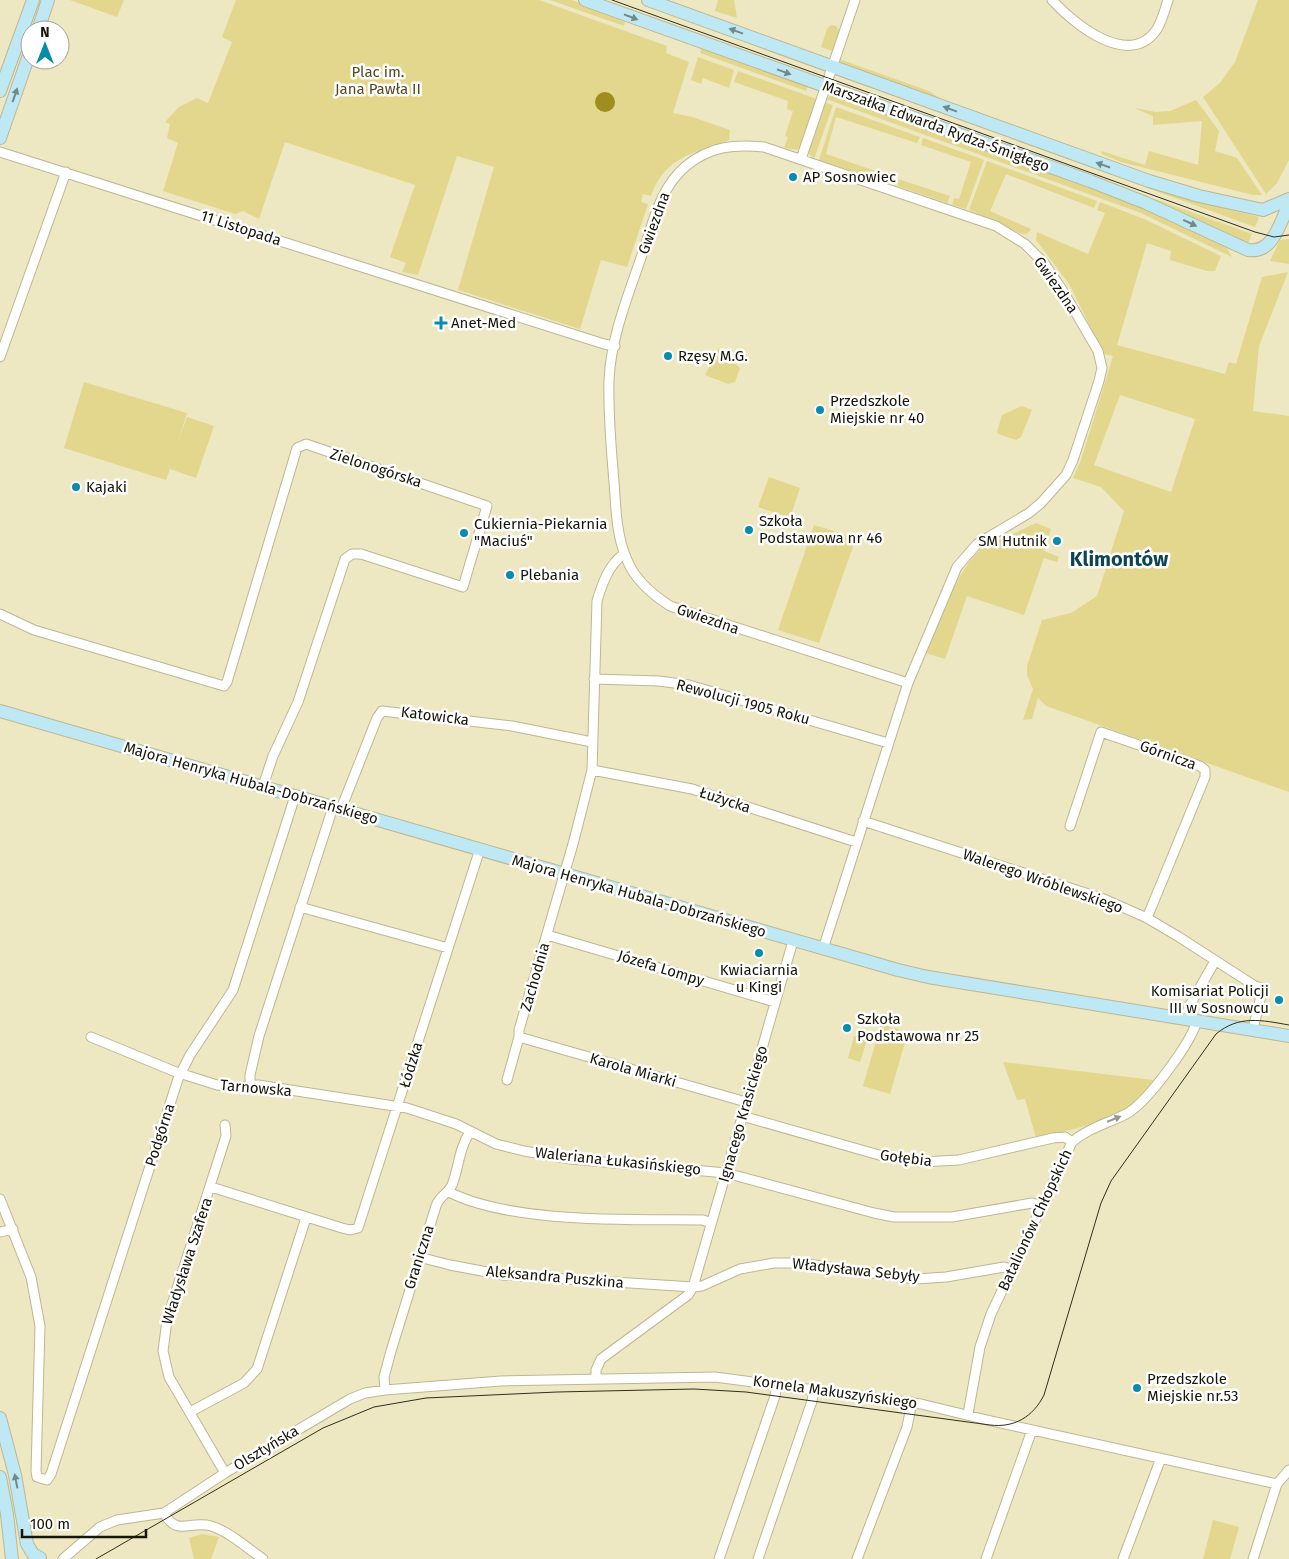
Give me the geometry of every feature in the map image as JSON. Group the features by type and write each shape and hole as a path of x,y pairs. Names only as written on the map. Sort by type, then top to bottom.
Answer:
{"street":[{"path":"0,91 33,0"},
{"path":"41,20 48,0"},
{"name":"Marszałka Edwarda Rydza-Śmigłego","path":"585,0 1146,202 1248,250 1260,251 1269,245 1289,204"},
{"name":"Marszałka Edwarda Rydza-Śmigłego","path":"648,0 1149,181 1263,210"},
{"path":"801,159 824,86 855,0"},
{"path":"1052,0 1068,17 1091,31 1118,45 1130,46 1141,44 1158,29 1168,0"},
{"path":"0,138 24,70"},
{"name":"Gwiezdna","path":"823,949 908,683 957,567 977,544 1041,503 1066,475 1074,460 1099,381 1102,368 1101,359 1044,263 1025,244 996,226 966,214 764,147 729,146 705,153 686,166 669,184 662,198 629,295 615,346 610,379 611,449 615,514 624,554 636,576 658,598 670,606 908,683"},
{"name":"11 Listopada","path":"0,152 615,346"},
{"path":"1,356 66,172"},
{"path":"1275,232 1263,210 1289,199"},
{"name":"Zielonogórska","path":"0,614 34,630 224,686 227,682 297,448 306,444 487,506 463,587 361,554 352,554 345,559 298,702 273,756 263,786"},
{"name":"Zachodnia","path":"507,1080 519,1037 519,1030 592,770 597,601 607,575 614,563 624,554"},
{"name":"Rewolucji 1905 Roku","path":"594,679 659,681 689,685 888,743"},
{"name":"Majora Henryka Hubala-Dobrzańskiego","path":"0,711 793,941 928,977 1289,1036"},
{"name":"Katowicka","path":"337,808 377,718 382,712 512,726 592,742"},
{"name":"Górnicza","path":"1070,826 1101,732 1193,763 1205,770 1205,777 1147,918"},
{"name":"Łużycka","path":"592,770 692,789 856,842"},
{"name":"Podgórna","path":"13,1229 31,1277 40,1326 36,1471 41,1480 47,1480 51,1474 180,1073 233,990 295,796"},
{"path":"250,1086 250,1075 259,1036 300,908 337,808"},
{"name":"Walerego Wróblewskiego","path":"863,822 1104,899 1147,918 1254,986 1263,988 1253,1029"},
{"name":"Łódzka","path":"211,1187 306,1218 350,1230 358,1228 480,849"},
{"path":"300,908 448,948"},
{"name":"Józefa Lompy","path":"547,935 775,1002"},
{"name":"Ignacego Krasickiego","path":"692,1287 793,941"},
{"path":"1191,1019 1190,1005 1215,961"},
{"name":"Batalionów Chłopskich","path":"968,1414 980,1347 991,1314 1010,1269 1072,1142 1085,1131 1127,1114 1140,1104 1192,1034 1191,1019"},
{"name":"Tarnowska","path":"91,1037 217,1086 250,1086 398,1107"},
{"name":"Karola Miarki","path":"519,1037 746,1102"},
{"name":"Waleriana Łukasińskiego","path":"398,1107 439,1118 510,1148 571,1159 726,1173 874,1214 894,1217 952,1217 1032,1203 1041,1206"},
{"name":"Gołębia","path":"742,1116 879,1155 921,1162 959,1160 1053,1138 1065,1137 1072,1142"},
{"name":"Władysława Szafera","path":"225,1125 226,1136 211,1187 163,1334 164,1362 169,1376 225,1473"},
{"name":"Graniczna","path":"385,1390 384,1376 419,1257 438,1200 449,1192 463,1145 470,1132"},
{"path":"449,1192 498,1208 546,1215 703,1220 711,1223"},
{"path":"0,1199 13,1229 0,1232"},
{"path":"190,1412 244,1383 257,1369 306,1218"},
{"name":"Aleksandra Puszkina","path":"419,1257 503,1275 692,1287"},
{"name":"Władysława Sebyły","path":"596,1378 596,1370 601,1359 688,1295 692,1287 702,1286 740,1269 786,1262 916,1279 946,1277 1004,1266 1010,1269"},
{"name":"Kornela Makuszyńskiego","path":"385,1390 501,1381 714,1377 912,1402 1277,1484"},
{"path":"719,1559 772,1405 777,1384"},
{"path":"758,1559 812,1401 814,1389"},
{"name":"Olsztyńska","path":"63,1559 94,1531 107,1523 164,1513 225,1473 350,1399 365,1393 385,1390"},
{"path":"857,1559 907,1427 912,1402"},
{"path":"0,1418 15,1475 28,1544 37,1559"},
{"path":"986,1559 1032,1430"},
{"path":"1124,1559 1161,1458"},
{"path":"1253,1559 1277,1484 1289,1470"},
{"path":"0,1477 6,1505 12,1559"},
{"path":"0,1524 6,1505"},
{"path":"164,1513 169,1522 176,1527 200,1524 216,1528 263,1559"}],"green space":[{"path":"70,0 124,0 117,17"},
{"name":"Plac im. Jana Pawła II","path":"236,0 539,0 667,46 666,53 689,62 673,113 692,117 730,130 729,140 682,158 664,173 651,196 643,194 641,202 648,204 627,267 601,260 580,329 458,290 494,167 457,156 418,275 402,272 406,263 390,257 415,185 285,142 259,219 243,211 235,214 163,191 178,143 167,138 170,124 165,122 179,107 197,98 208,103 232,42 222,37"},
{"path":"550,0 572,0 625,22 624,26"},
{"path":"718,0 734,0 737,18 715,11"},
{"path":"1258,0 1289,0 1289,160 1277,183 1266,194 1203,97 1220,83 1235,62"},
{"path":"831,25 836,26 839,31 832,51 821,47 827,29"},
{"path":"702,47 808,85 806,91 700,53"},
{"path":"698,57 734,70 729,88 703,78 701,84 691,80"},
{"path":"839,59 929,91 945,102 843,66"},
{"path":"738,71 817,99 801,145 797,150 784,148 788,137 785,136 793,111 787,109 788,101 734,82"},
{"path":"834,73 1187,199 1259,217 1255,227"},
{"path":"831,95 1124,199 1227,248 1232,257 1141,213 826,99"},
{"path":"1196,100 1219,131 1215,151 1237,158 1262,195 1253,195 1121,162 1102,154 1101,151 1145,165 1149,151 1198,165 1202,121 1153,125 1153,116 1134,108 1156,112 1170,111"},
{"path":"824,102 833,105 814,159 809,154 809,148"},
{"path":"836,107 920,137 917,143 836,117 826,154 890,176 884,182 819,160"},
{"path":"923,138 984,160 966,209 952,205 954,198 959,199 971,162 921,145"},
{"path":"987,161 1097,201 1094,208 1006,174 990,211 1031,229 1027,234 1021,234 969,210"},
{"path":"1069,168 1252,234 1248,243 1171,207 1068,170"},
{"path":"898,179 950,196 947,203 898,186"},
{"path":"1100,202 1144,219 1221,256 1215,271 1207,271 1170,260 1171,251 1147,243 1117,345 1225,374 1229,362 1236,364 1262,277 1288,272 1259,346 1253,411 1289,416 1289,792 1046,706 1038,698 1032,719 1023,720 1033,689 1027,675 1027,666 1042,620 1071,613 1097,596 1124,511 1101,487 1073,478 1081,460 1113,356 1104,354 1069,284 1036,240 1037,232 1088,254 1105,213 1097,210","holes":["1120,395 1195,419 1171,492 1094,465"]},
{"path":"1289,239 1289,264 1270,261 1280,240"},
{"path":"719,348 740,368 735,382 728,384 705,375"},
{"path":"84,382 187,413 178,442 187,417 214,426 196,478 170,469 166,480 64,448"},
{"path":"1022,406 1032,410 1021,437 1016,440 998,434 1002,415"},
{"path":"769,477 800,488 790,518 758,507"},
{"path":"1036,523 1051,529 1044,551 1059,557 1057,562 1044,558 1024,615 967,596 945,659 926,653 951,592 978,552 990,541 992,544"},
{"path":"814,525 856,538 819,643 778,630"},
{"path":"881,1024 908,1032 890,1094 863,1086"},
{"path":"854,1036 867,1040 860,1062 848,1058"},
{"path":"1003,1062 1153,1080 1145,1093 1133,1104 1118,1113 1085,1126 1036,1138 1025,1099 1017,1100"},
{"path":"1213,1520 1239,1527 1230,1559 1203,1559"},
{"path":"202,1534 219,1537 211,1559 194,1559 189,1538"}],"shaded area":[{"path":"605,92 612,95 615,102 612,109 605,112 598,109 595,102 598,95"}],"tram line":[{"path":"612,0 1255,232 1274,237 1289,235"},
{"path":"96,1559 323,1428 374,1407 426,1398 557,1392 694,1389 746,1392 990,1425 1015,1423 1028,1415 1040,1403 1044,1395 1101,1203 1111,1181 1216,1034 1242,1021 1251,1020 1289,1025"}],"place":[{"name":"AP Sosnowiec","path":"793,177"},
{"name":"Anet-Med","path":"441,323"},
{"name":"Rzęsy M.G.","path":"668,356"},
{"name":"Przedszkole Miejskie nr 40","path":"820,410"},
{"name":"Kajaki","path":"76,487"},
{"name":"Szkoła Podstawowa nr 46","path":"749,530"},
{"name":"Cukiernia-Piekarnia \"Maciuś\"","path":"464,533"},
{"name":"SM Hutnik","path":"1057,541"},
{"name":"Plebania","path":"510,575"},
{"name":"Kwiaciarnia u Kingi","path":"759,953"},
{"name":"Komisariat Policji III w Sosnowcu","path":"1279,1000"},
{"name":"Szkoła Podstawowa nr 25","path":"847,1028"},
{"name":"Przedszkole Miejskie nr.53","path":"1137,1388"}],"district":[{"name":"Klimontów","path":"1119,559"}]}
